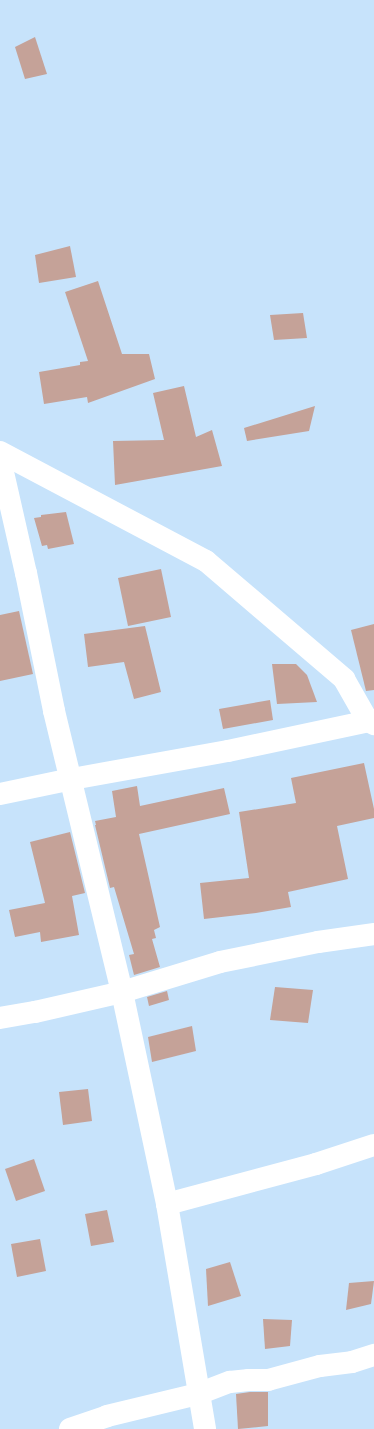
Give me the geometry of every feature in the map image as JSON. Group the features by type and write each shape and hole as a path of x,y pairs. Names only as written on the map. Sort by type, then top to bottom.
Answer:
{"street":[{"path":"0,452 206,561 344,678 372,722 0,794"},
{"path":"0,459 26,573 46,674 122,992 167,1204 205,1429"},
{"path":"0,1018 35,1012 122,992 220,962 318,942 374,934"},
{"path":"167,1204 316,1164 374,1145"},
{"path":"70,1429 107,1416 198,1394 230,1382 268,1380 320,1366 352,1362 374,1355"}],"building":[{"path":"35,37 47,74 25,79 15,47"},
{"path":"70,246 76,277 39,283 35,255"},
{"path":"98,281 122,354 149,354 155,379 88,403 87,397 44,404 39,372 80,365 80,362 88,361 65,292"},
{"path":"303,313 307,338 274,340 270,315"},
{"path":"184,386 196,437 212,430 222,466 115,485 113,441 164,440 153,393"},
{"path":"315,406 309,431 247,441 244,428"},
{"path":"66,512 74,544 48,549 47,545 42,546 34,518 41,517 41,515"},
{"path":"161,569 171,617 128,626 118,578"},
{"path":"19,611 33,674 0,681 0,615"},
{"path":"374,624 374,690 366,691 351,630"},
{"path":"145,626 161,692 134,699 124,662 88,667 84,634"},
{"path":"272,664 296,664 307,675 317,702 277,704"},
{"path":"270,700 273,720 223,729 219,709"},
{"path":"364,763 374,809 374,818 337,826 348,879 288,892 291,907 204,919 200,883 249,878 239,812 296,803 291,778"},
{"path":"137,786 140,806 224,788 230,814 139,834 160,927 154,930 156,938 152,939 160,967 134,975 129,955 134,954 114,887 110,888 95,821 116,817 112,791"},
{"path":"70,832 85,893 72,896 79,935 41,942 40,932 15,937 9,910 45,903 30,842"},
{"path":"275,987 313,990 308,1023 270,1020"},
{"path":"167,991 169,1000 149,1006 147,997"},
{"path":"192,1026 196,1051 152,1062 148,1037"},
{"path":"88,1089 92,1121 63,1125 59,1092"},
{"path":"34,1159 45,1191 16,1201 5,1169"},
{"path":"107,1210 114,1242 91,1246 85,1214"},
{"path":"40,1239 46,1271 17,1277 11,1244"},
{"path":"230,1262 241,1296 208,1306 206,1269"},
{"path":"374,1281 371,1304 346,1310 349,1283"},
{"path":"263,1319 292,1320 290,1346 265,1349"},
{"path":"268,1392 268,1426 238,1429 236,1394"}]}
